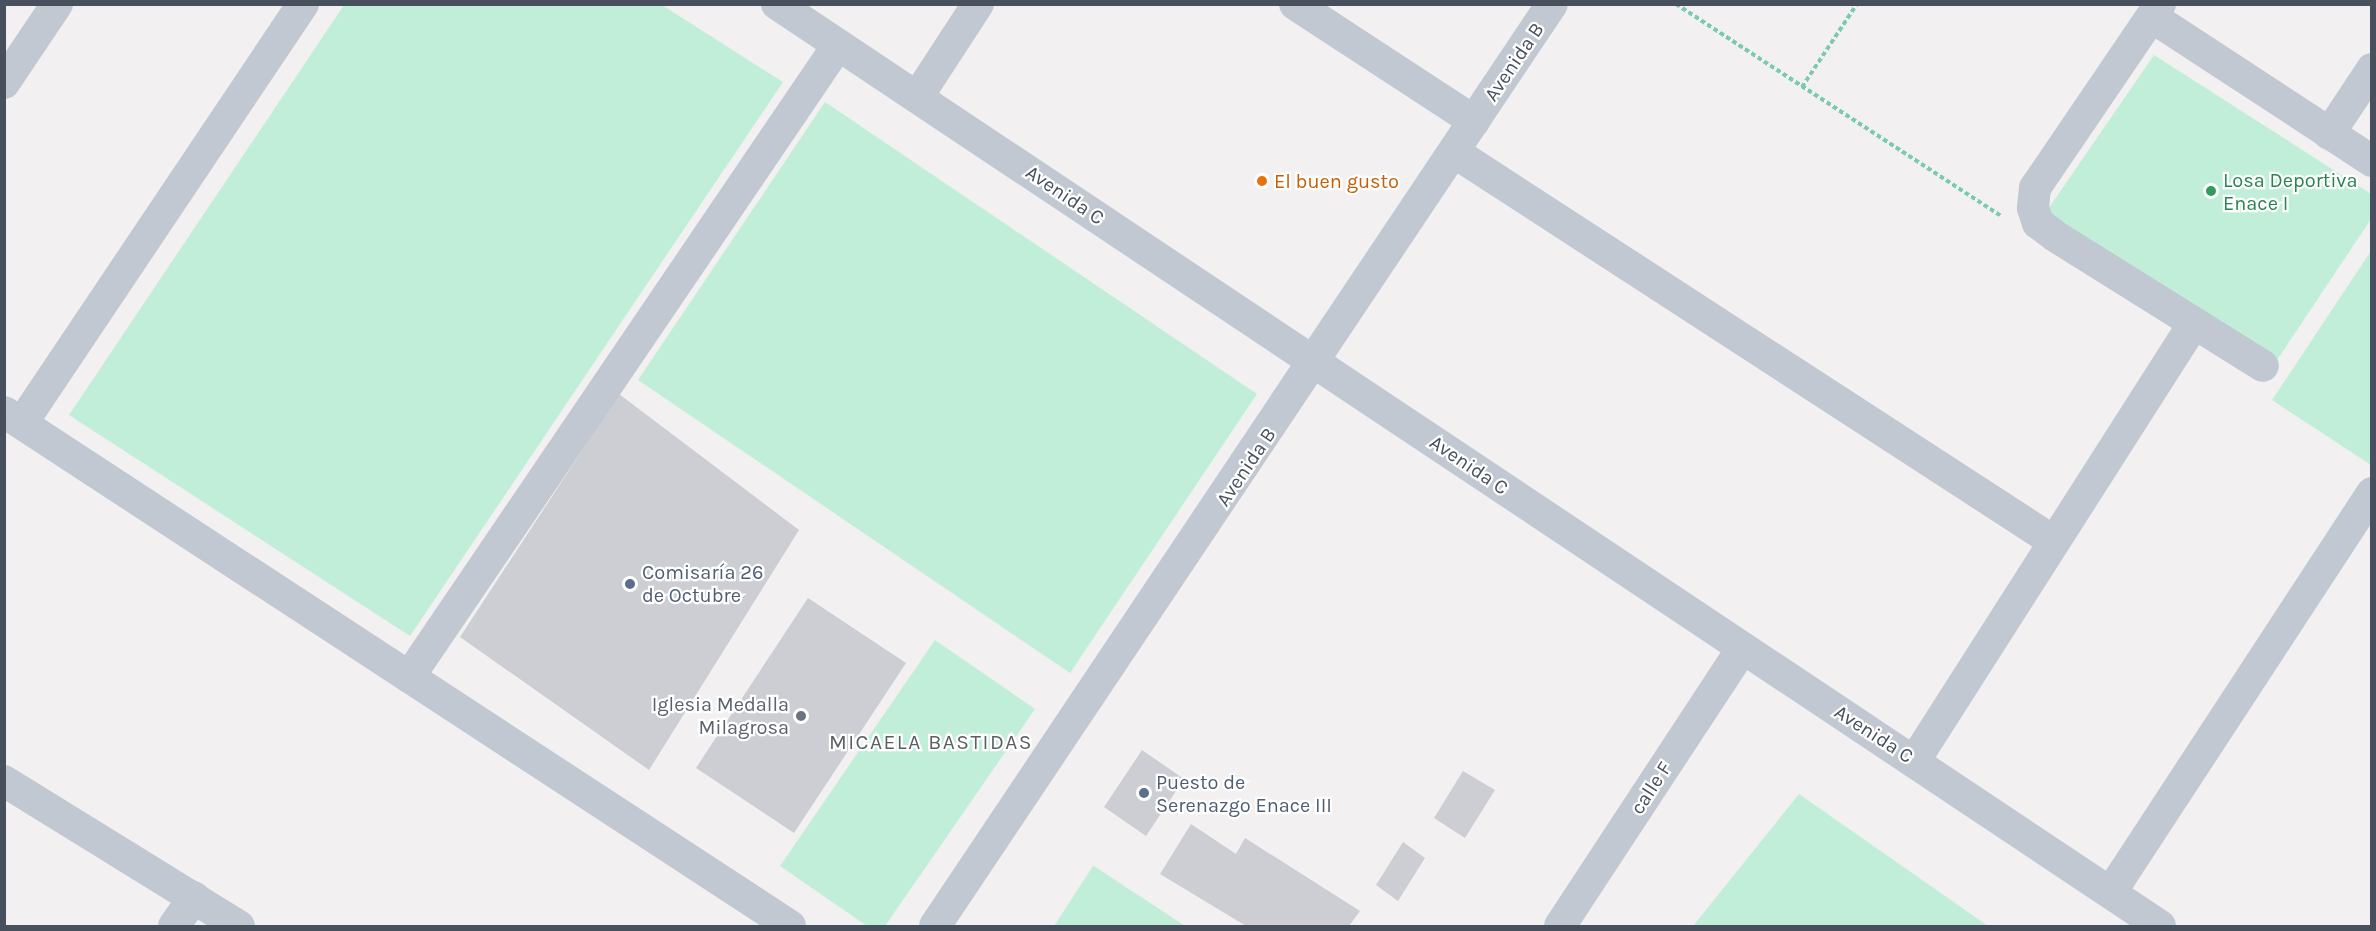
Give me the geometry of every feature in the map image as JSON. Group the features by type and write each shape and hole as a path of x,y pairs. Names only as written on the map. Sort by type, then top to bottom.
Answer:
{"street":[{"path":"4,83 57,4"},
{"path":"303,4 13,418 790,927"},
{"name":"Avenida C","path":"777,4 918,96 1742,649 1915,760 2160,927"},
{"path":"918,96 978,4"},
{"path":"1295,4 1474,121"},
{"name":"Avenida B","path":"935,927 1316,363 1551,4"},
{"path":"2263,366 2055,236 2038,223 2035,188 2156,10 2329,134 2372,161"},
{"path":"409,677 838,45"},
{"path":"2329,134 2372,69"},
{"path":"1454,152 2053,540"},
{"path":"1915,760 2053,540 2194,323"},
{"path":"2111,892 2372,493"},
{"name":"calle F","path":"1560,927 1742,649"},
{"path":"4,781 239,927"},
{"path":"174,927 194,897"}],"path":[{"path":"1676,4 2030,233 2055,236"},
{"path":"1802,87 1857,4"}],"green space":[{"path":"344,5 662,5 783,82 410,636 69,415"},
{"path":"2154,55 2371,194 2371,219 2277,360 2044,215"},
{"path":"825,102 1257,394 1070,673 638,380"},
{"path":"2371,251 2371,465 2272,400"},
{"path":"935,640 1035,709 885,926 867,926 780,866"},
{"path":"1799,794 1988,926 1693,926"},
{"path":"1094,866 1185,926 1054,926"}],"building":[{"name":"Comisaría 26 de Octubre","path":"619,394 799,530 649,770 460,637"},
{"name":"Iglesia Medalla Milagrosa","path":"808,598 906,663 794,833 696,768"},
{"name":"Puesto de Serenazgo Enace III","path":"1142,750 1184,779 1146,836 1104,807"},
{"path":"1463,771 1495,790 1465,838 1434,818"},
{"path":"1191,824 1236,854 1245,838 1360,911 1349,926 1246,926 1160,874"},
{"path":"1403,842 1425,858 1398,901 1376,885"}],"place":[{"name":"El buen gusto","path":"1262,181"},
{"name":"Losa Deportiva Enace I","path":"2211,191"},
{"name":"Comisaría 26 de Octubre","path":"630,584"},
{"name":"Iglesia Medalla Milagrosa","path":"801,716"},
{"name":"Puesto de Serenazgo Enace III","path":"1144,793"}],"district":[{"name":"MICAELA BASTIDAS","path":"931,742"}]}
